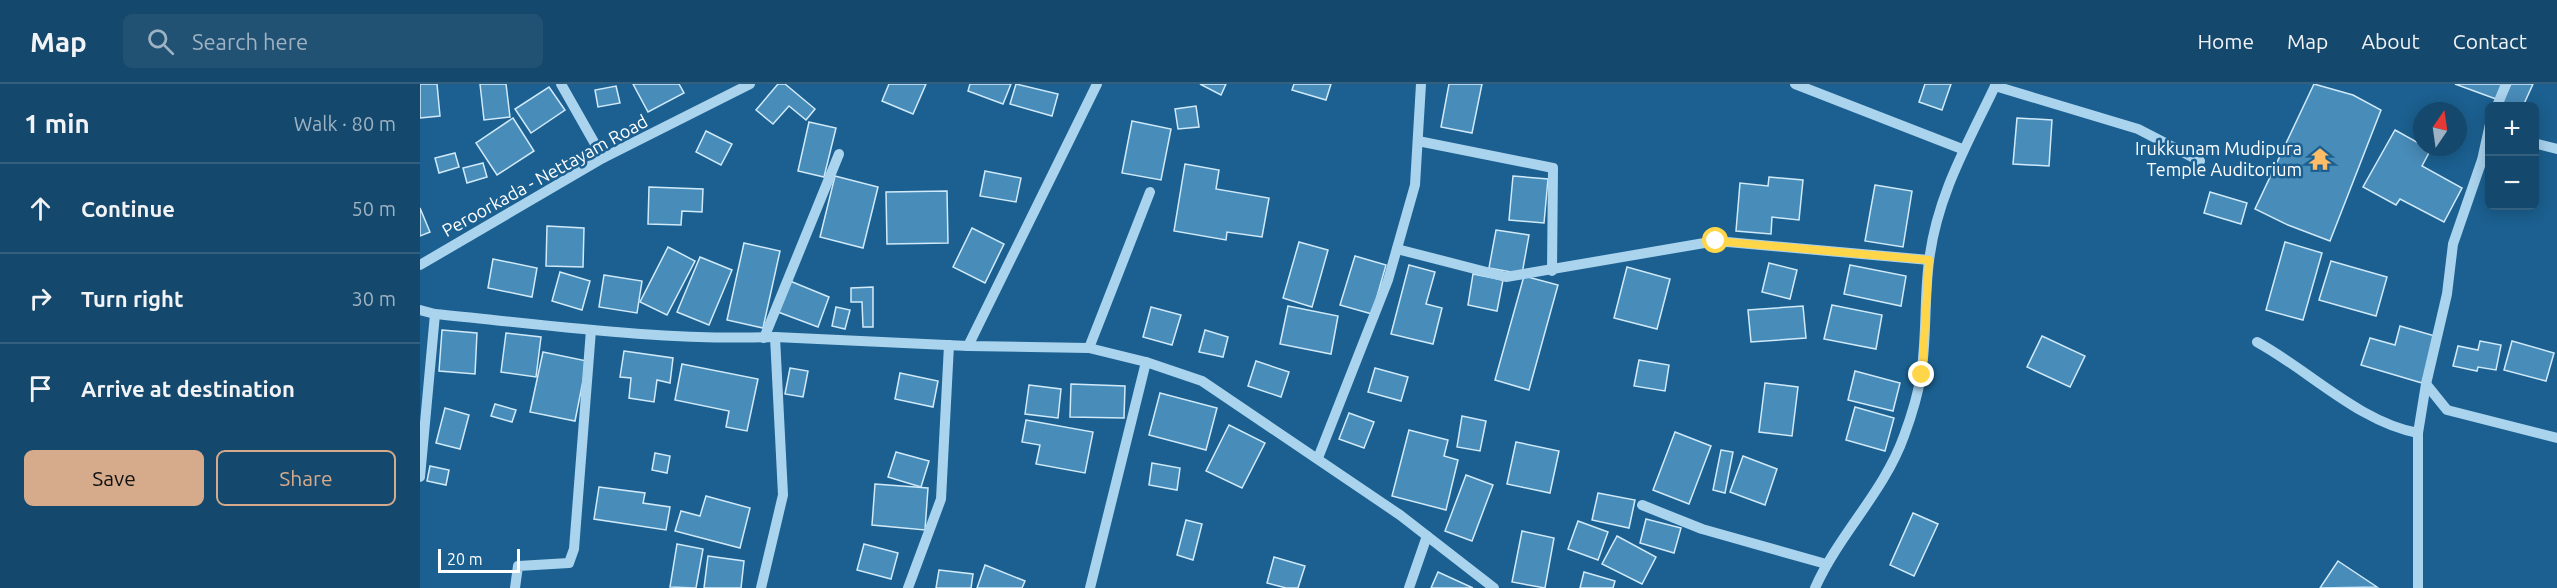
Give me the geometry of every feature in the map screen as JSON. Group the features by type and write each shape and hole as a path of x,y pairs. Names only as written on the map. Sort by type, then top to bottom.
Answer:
{"street":[{"path":"561,84 603,159"},
{"name":"Peroorkada - Nettayam Road","path":"420,265 603,159 750,84"},
{"path":"968,346 1097,84"},
{"path":"1318,458 1388,280 1415,185 1421,84"},
{"path":"1795,84 1962,149"},
{"path":"2499,102 2506,84"},
{"path":"1815,588 1826,564 1888,472 1904,436 1922,375 1929,260 1942,199 1962,149 1996,85 2138,129 2200,161"},
{"path":"1418,141 1553,168 1552,271"},
{"path":"2539,144 2557,149"},
{"path":"2418,588 2418,434 2426,384 2447,294 2453,244 2485,147"},
{"path":"761,588 783,495 770,338 839,154"},
{"path":"1089,348 1150,192"},
{"path":"1397,249 1506,277 1552,271 1716,241 1929,260"},
{"path":"420,310 435,314 591,330 968,346 1089,348 1146,362 1202,381 1318,458 1427,536 1494,588"},
{"path":"420,477 435,314"},
{"path":"515,588 518,566 568,563 574,549 591,330"},
{"path":"2257,342 2306,372 2359,410 2395,427 2418,434"},
{"path":"908,588 941,499 949,345"},
{"path":"1090,588 1146,362"},
{"path":"2426,384 2447,410 2557,438"},
{"path":"1642,505 1702,529 1826,564"},
{"path":"1409,588 1427,536"}],"building":[{"path":"420,84 437,84 440,116 420,118"},
{"path":"480,84 506,84 510,117 484,120"},
{"path":"633,84 679,84 684,93 648,112"},
{"path":"778,84 785,84 815,109 806,120 789,106 773,124 756,110"},
{"path":"889,84 926,84 913,114 882,101"},
{"path":"970,84 1011,84 1003,104 968,91"},
{"path":"1016,84 1058,94 1052,116 1010,104"},
{"path":"1200,84 1226,84 1221,95"},
{"path":"1294,84 1331,84 1326,100 1292,90"},
{"path":"1449,84 1482,84 1472,133 1441,127"},
{"path":"1925,84 1951,84 1942,110 1919,102"},
{"name":"Irukkunam Mudipura Temple Auditorium","path":"2314,84 2353,95 2381,110 2330,241 2255,209"},
{"path":"2455,84 2502,84 2496,99"},
{"path":"2511,84 2533,84 2525,102 2502,102"},
{"path":"616,86 620,103 598,107 595,90"},
{"path":"549,87 565,110 531,133 515,109"},
{"path":"1196,106 1199,127 1178,129 1175,109"},
{"path":"513,118 534,151 497,175 476,143"},
{"path":"2017,118 2052,120 2049,166 2013,164"},
{"path":"1132,121 1171,129 1161,180 1122,173"},
{"path":"809,122 836,128 824,177 798,171"},
{"path":"2395,130 2413,140 2413,156 2427,156 2422,166 2462,188 2444,222 2400,199 2396,205 2363,187"},
{"path":"706,131 732,144 721,165 696,152"},
{"path":"455,153 459,167 439,173 435,158"},
{"path":"483,163 487,177 467,183 463,168"},
{"path":"1185,164 1219,170 1216,189 1269,198 1262,237 1227,232 1226,240 1174,231"},
{"path":"985,171 1021,178 1016,202 980,196"},
{"path":"835,176 878,187 863,248 820,237"},
{"path":"1513,176 1548,179 1544,223 1509,220"},
{"path":"1769,177 1803,180 1799,220 1772,217 1771,234 1736,231 1740,183 1768,186"},
{"path":"1875,185 1912,191 1903,247 1865,241"},
{"path":"649,187 703,189 702,212 682,211 681,225 648,224"},
{"path":"947,191 948,243 887,244 886,192"},
{"path":"2210,192 2247,203 2241,224 2204,213"},
{"path":"420,208 430,232 420,236"},
{"path":"547,226 584,228 583,267 546,266"},
{"path":"972,228 1004,244 985,283 953,267"},
{"path":"1496,230 1529,235 1522,274 1489,268"},
{"path":"1299,242 1328,250 1312,307 1283,298"},
{"path":"2285,242 2322,253 2303,320 2266,310"},
{"path":"744,243 780,251 763,328 727,320"},
{"path":"668,247 695,261 667,315 640,302"},
{"path":"1355,256 1386,265 1372,314 1340,305"},
{"path":"700,257 732,270 709,325 677,312"},
{"path":"493,259 537,268 532,297 488,288"},
{"path":"2331,261 2387,277 2376,316 2319,300"},
{"path":"1769,263 1797,270 1790,299 1762,292"},
{"path":"1409,265 1435,272 1426,304 1442,308 1433,344 1391,334"},
{"path":"1850,265 1906,276 1901,306 1844,294"},
{"path":"1627,267 1670,279 1657,329 1614,318"},
{"path":"560,272 590,281 582,310 552,301"},
{"path":"1473,274 1503,280 1497,311 1468,305"},
{"path":"604,275 642,281 637,313 599,307"},
{"path":"1524,276 1558,285 1529,390 1495,380"},
{"path":"790,281 829,297 818,327 778,312"},
{"path":"873,287 873,327 863,327 862,302 851,302 851,288"},
{"path":"1832,305 1882,315 1876,349 1824,339"},
{"path":"1288,306 1338,316 1331,354 1280,344"},
{"path":"1803,306 1806,338 1751,342 1748,310"},
{"path":"836,307 850,310 845,329 832,326"},
{"path":"1151,307 1181,315 1172,345 1143,337"},
{"path":"2400,326 2435,336 2422,383 2361,365 2370,338 2395,345"},
{"path":"442,330 477,333 475,374 439,371"},
{"path":"1205,330 1228,337 1223,357 1199,352"},
{"path":"506,333 541,337 536,377 501,372"},
{"path":"2042,336 2085,356 2070,387 2027,367"},
{"path":"2480,341 2501,345 2496,370 2478,367 2477,371 2453,366 2458,346 2478,350"},
{"path":"2512,341 2554,353 2546,381 2504,370"},
{"path":"624,351 673,358 670,383 657,380 654,402 629,398 631,378 620,377"},
{"path":"543,352 587,361 575,421 530,412"},
{"path":"1639,360 1669,365 1665,391 1634,386"},
{"path":"1256,361 1289,372 1281,397 1248,386"},
{"path":"682,364 758,379 747,431 726,427 729,411 675,400"},
{"path":"790,368 808,371 803,397 785,394"},
{"path":"1375,368 1408,377 1401,401 1368,392"},
{"path":"1855,371 1900,383 1893,411 1848,400"},
{"path":"900,373 938,381 933,407 895,399"},
{"path":"1765,383 1798,387 1792,436 1759,432"},
{"path":"1071,384 1125,386 1124,418 1070,417"},
{"path":"1029,385 1061,389 1058,418 1025,414"},
{"path":"1160,393 1217,408 1206,450 1149,435"},
{"path":"495,404 516,410 512,422 491,416"},
{"path":"1855,407 1894,418 1885,451 1846,440"},
{"path":"445,408 469,415 460,449 436,443"},
{"path":"1349,413 1374,422 1364,448 1339,439"},
{"path":"1462,416 1486,421 1480,451 1457,447"},
{"path":"1026,420 1093,432 1085,473 1036,464 1040,445 1022,442"},
{"path":"1229,425 1265,443 1242,488 1206,471"},
{"path":"1409,430 1448,440 1444,456 1458,460 1446,510 1392,496"},
{"path":"1675,432 1711,446 1689,504 1653,490"},
{"path":"1516,442 1559,451 1550,493 1507,484"},
{"path":"1721,450 1733,452 1725,493 1713,490"},
{"path":"896,452 929,461 921,487 888,477"},
{"path":"655,453 670,456 667,473 652,470"},
{"path":"1743,456 1777,469 1765,505 1730,492"},
{"path":"1152,463 1180,468 1177,490 1149,485"},
{"path":"430,466 449,470 446,485 427,481"},
{"path":"1466,475 1493,485 1472,541 1445,531"},
{"path":"875,484 928,488 925,530 872,525"},
{"path":"599,487 645,493 643,503 670,507 666,530 594,519"},
{"path":"1598,493 1635,500 1629,528 1592,520"},
{"path":"706,496 750,508 740,548 675,531 681,511 700,516"},
{"path":"1913,513 1938,524 1914,576 1890,565"},
{"path":"1646,519 1681,528 1674,553 1640,543"},
{"path":"1186,520 1202,524 1193,560 1177,555"},
{"path":"1578,521 1608,532 1598,560 1568,549"},
{"path":"1522,531 1554,538 1545,588 1512,582"},
{"path":"1617,536 1656,557 1642,584 1602,564"},
{"path":"677,544 703,549 696,588 670,587"},
{"path":"864,544 898,553 891,579 857,570"},
{"path":"708,556 744,561 741,588 704,588"},
{"path":"1274,557 1305,566 1298,588 1286,588 1267,583"},
{"path":"2338,561 2377,587 2320,588"},
{"path":"985,565 1025,581 1022,588 977,588"},
{"path":"939,570 973,574 971,588 936,588"},
{"path":"1438,572 1473,588 1431,588"},
{"path":"1584,572 1615,581 1613,588 1580,588"}],"place":[{"name":"Irukkunam Mudipura Temple Auditorium","path":"2320,159"}],"route":[{"path":"1716,241 1929,260 1922,375"}]}
